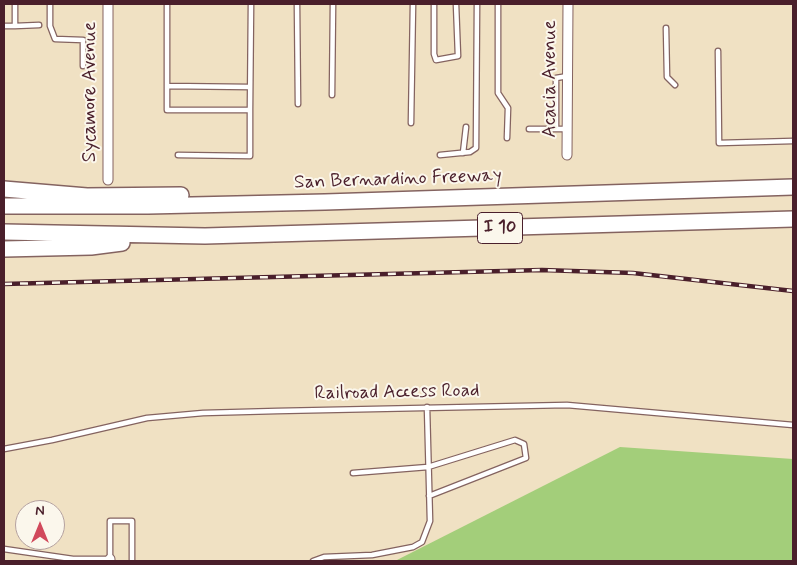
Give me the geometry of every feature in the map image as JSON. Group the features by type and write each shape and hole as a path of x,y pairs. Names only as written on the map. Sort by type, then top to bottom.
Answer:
{"highway":[{"name":"San Bernardino Freeway","path":"4,206 139,206 325,202 793,187"},
{"path":"4,189 87,196 245,195 325,202"},
{"name":"I 10","path":"4,232 168,236 793,219"},
{"path":"4,249 91,247 168,236"}],"street":[{"name":"Sycamore Avenue","path":"108,4 108,180"},
{"name":"Acacia Avenue","path":"567,155 568,4"}],"lane":[{"path":"15,4 15,26"},
{"path":"50,4 50,26 55,39 83,40 83,66"},
{"path":"167,4 167,110 250,110"},
{"path":"178,156 250,156 251,4"},
{"path":"298,4 298,104"},
{"path":"332,95 333,4"},
{"path":"411,123 412,4"},
{"path":"434,4 434,54 436,60 458,56 456,4"},
{"path":"440,155 474,151 476,146 477,4"},
{"path":"498,4 498,93 508,108 507,138"},
{"path":"4,26 39,25"},
{"path":"666,28 667,77 675,85"},
{"path":"718,51 719,143 793,141"},
{"path":"556,129 556,78 568,76"},
{"path":"167,86 250,87"},
{"path":"463,153 466,127"},
{"path":"529,130 567,129"},
{"name":"Railroad Access Road","path":"4,449 52,440 123,422 171,415 567,404 793,425"},
{"path":"313,561 324,557 372,555 412,547 422,542 430,521 427,408"},
{"path":"353,473 428,468 515,440 524,444 526,458 429,496"},
{"path":"4,549 73,559 110,560 110,521 132,520 132,561"}],"green space":[{"path":"620,447 793,459 793,561 395,561"}],"railway":[{"path":"4,284 542,270 633,273 793,291"}]}
